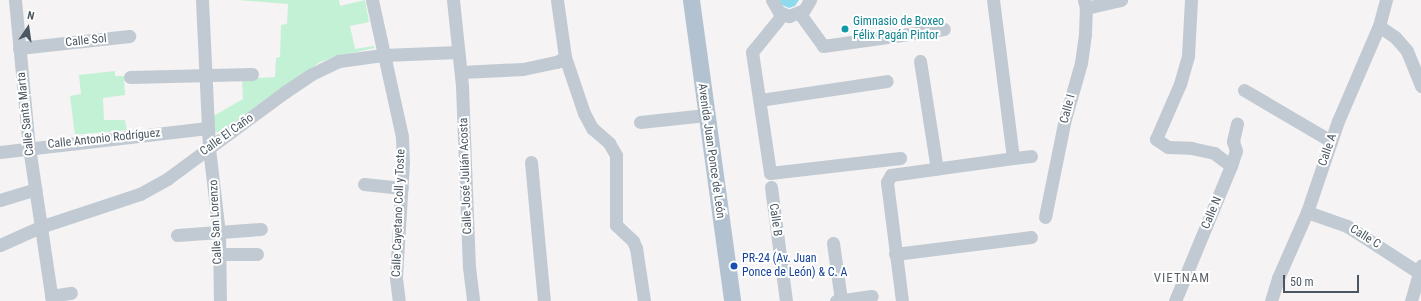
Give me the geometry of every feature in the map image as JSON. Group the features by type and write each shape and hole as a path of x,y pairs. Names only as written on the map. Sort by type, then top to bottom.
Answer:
{"main road":[{"name":"Avenida Juan Ponce de León","path":"690,0 732,301"}],"street":[{"name":"Calle Santa Marta","path":"15,0 29,147 51,299"},
{"name":"Calle San Lorenzo","path":"202,0 209,148 219,233 218,254 220,301"},
{"name":"Calle Cayetano Coll y Toste","path":"372,0 402,138 402,188 396,278 399,301"},
{"name":"Calle José Julián Acosta","path":"453,0 461,72 469,267 472,301"},
{"path":"557,0 565,57 584,113 592,128 609,144 616,155 616,225 633,241 636,248 644,301"},
{"path":"772,0 775,8 784,14 800,14"},
{"path":"800,14 810,0"},
{"path":"993,0 1013,158"},
{"path":"1085,4 1121,0"},
{"path":"1191,0 1188,56 1180,84 1156,139 1168,148 1214,153 1231,166"},
{"name":"Calle A","path":"1271,301 1278,278 1307,212 1330,141 1379,26 1386,0"},
{"name":"Calle I","path":"1045,217 1065,119 1081,64 1085,4"},
{"path":"784,14 752,52 770,173 900,158"},
{"path":"800,14 823,46 944,29"},
{"path":"1379,26 1395,37 1407,51 1421,86"},
{"name":"Calle Sol","path":"19,48 128,36"},
{"name":"Calle El Caño","path":"0,245 40,227 140,194 167,179 312,74 339,61 383,55 458,52"},
{"path":"461,72 523,69 557,62 565,57"},
{"path":"920,61 937,169"},
{"path":"130,78 205,74 252,74"},
{"path":"760,100 887,81"},
{"path":"1244,90 1330,141"},
{"path":"640,122 706,115"},
{"name":"Calle N","path":"1175,301 1231,166 1236,151 1233,141 1237,122"},
{"name":"Calle Antonio Rodríguez","path":"0,152 29,147 208,128"},
{"path":"902,301 887,182 890,175 1030,156"},
{"path":"531,162 544,301"},
{"path":"364,184 402,188"},
{"name":"Calle B","path":"771,187 786,301"},
{"path":"0,200 35,189"},
{"name":"Calle C","path":"1307,212 1347,226 1420,269"},
{"path":"177,235 261,229"},
{"path":"895,254 1031,237"},
{"path":"833,243 838,301 872,296"},
{"path":"218,254 257,254"},
{"path":"1411,301 1420,269"},
{"path":"51,299 71,293"}],"green space":[{"path":"239,0 339,0 340,6 365,0 369,22 350,26 355,49 374,46 375,48 338,56 320,62 218,133 214,131 212,117 243,99 242,79 275,77 276,58 280,57 281,25 287,24 288,4"},
{"path":"115,71 115,76 124,76 125,95 103,98 104,120 125,120 127,130 75,135 70,96 81,94 79,75"}],"water":[{"path":"779,0 799,0 795,6 789,8 782,5"}],"place":[{"name":"Gimnasio de Boxeo Félix Pagán Pintor","path":"845,29"},
{"name":"PR-24 (Av. Juan Ponce de León) & C. A","path":"734,266"}],"district":[{"name":"VIETNAM","path":"1182,278"}]}
